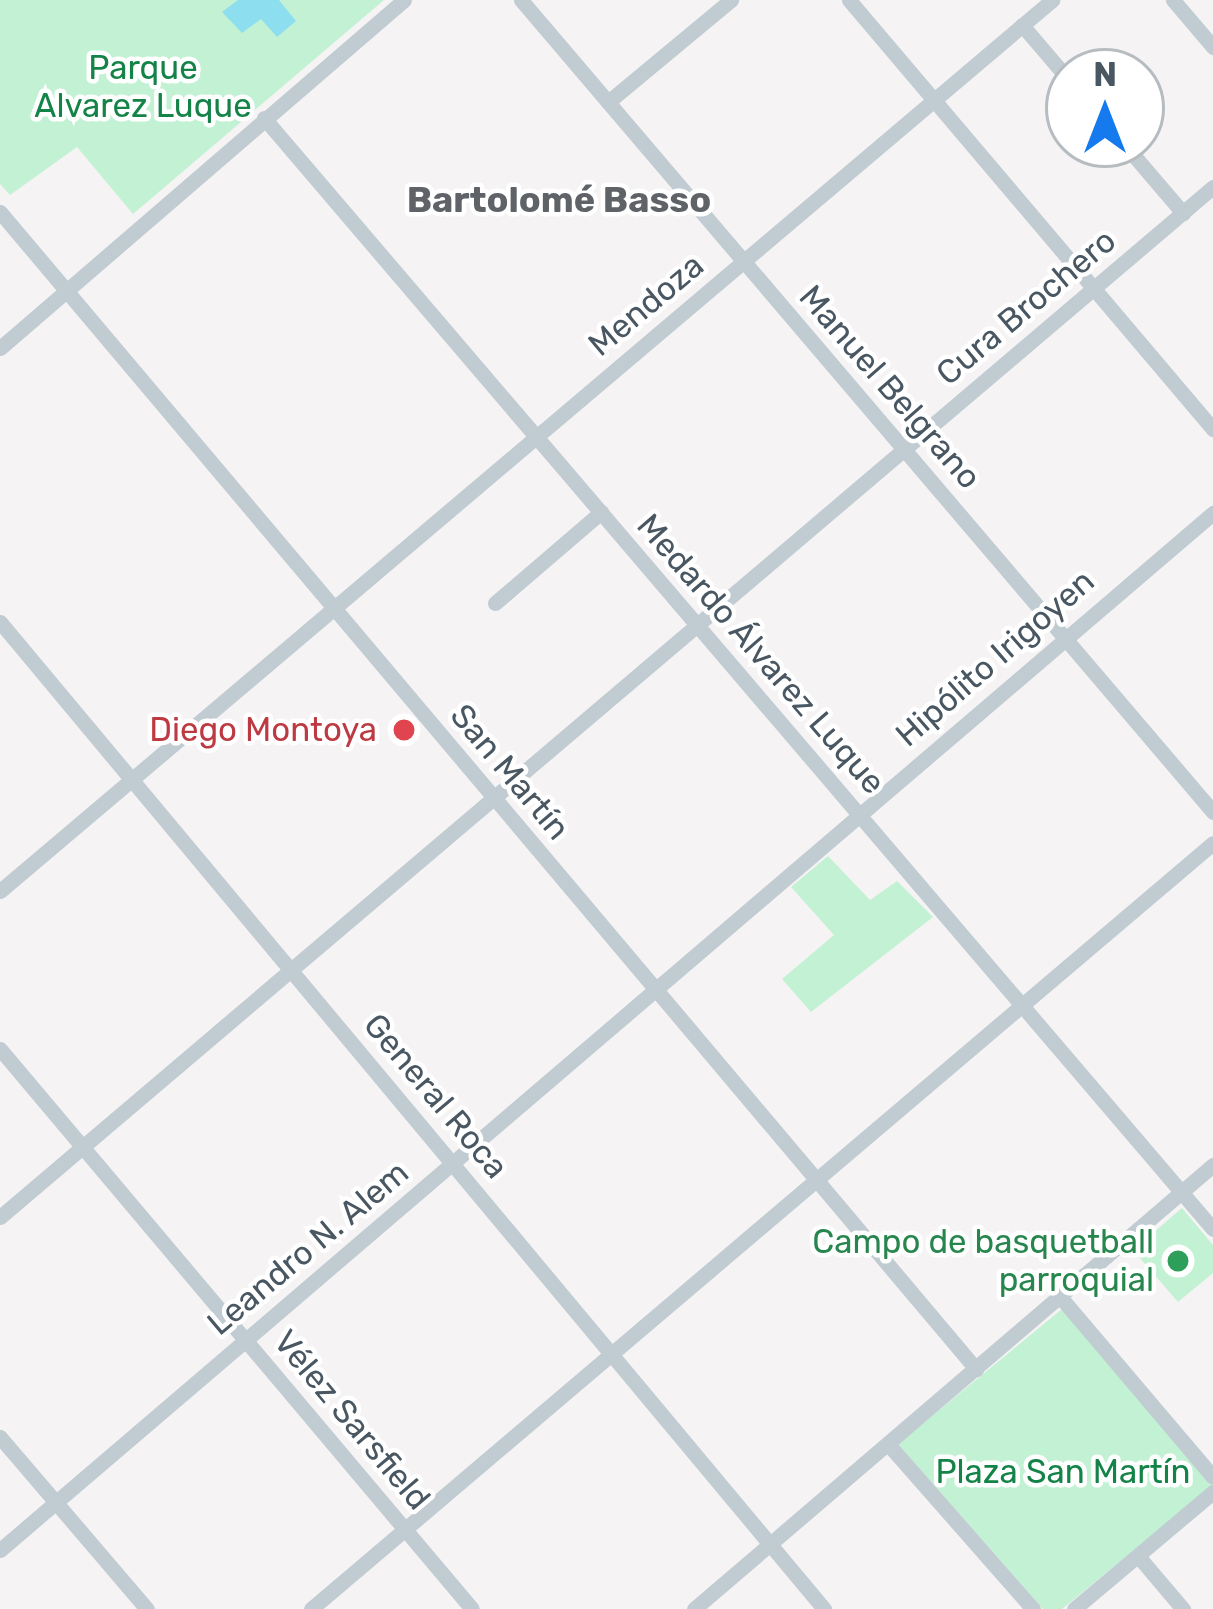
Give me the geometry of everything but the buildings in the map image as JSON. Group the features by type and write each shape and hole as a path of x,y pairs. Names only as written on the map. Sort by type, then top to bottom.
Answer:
{"street":[{"path":"0,348 404,0"},
{"name":"Manuel Belgrano","path":"521,0 1213,812"},
{"path":"608,102 731,0"},
{"path":"849,0 1091,291 1213,429"},
{"name":"Mendoza","path":"0,891 1052,0"},
{"path":"1173,0 1207,28 1213,47"},
{"path":"1022,25 1045,52"},
{"name":"Medardo Álvarez Luque","path":"264,118 1213,1229"},
{"path":"1145,168 1183,213"},
{"name":"Cura Brochero","path":"0,1217 1213,188"},
{"name":"San Martín","path":"0,212 976,1369"},
{"path":"495,603 601,512"},
{"name":"Hipólito Irigoyen","path":"655,991 861,816 1062,635 1213,513"},
{"name":"General Roca","path":"0,622 824,1609"},
{"path":"311,1609 815,1180 1025,1008 1213,843"},
{"name":"Leandro N. Alem","path":"0,1550 655,991"},
{"name":"Vélez Sarsfield","path":"0,1049 472,1609"},
{"path":"694,1609 1062,1299 1213,1165"},
{"path":"1062,1299 1213,1477"},
{"path":"0,1437 146,1609"},
{"path":"888,1444 1033,1609"},
{"path":"1073,1609 1213,1492"},
{"path":"1138,1556 1184,1609"}],"green space":[{"name":"Parque Alvarez Luque","path":"0,0 384,0 133,214 77,147 10,195 0,184"},
{"path":"828,856 870,900 897,881 933,917 811,1012 782,979 834,935 791,887"},
{"name":"Campo de basquetball parroquial","path":"1182,1208 1213,1245 1213,1273 1178,1302 1133,1250"},
{"name":"Plaza San Martín","path":"1062,1309 1213,1485 1062,1609 1043,1609 898,1444"}],"water":[{"path":"238,0 279,0 296,21 277,37 261,19 242,33 222,12"}],"place":[{"name":"Diego Montoya","path":"404,730"},
{"name":"Campo de basquetball parroquial","path":"1178,1261"}],"district":[{"name":"Bartolomé Basso","path":"559,200"}]}
